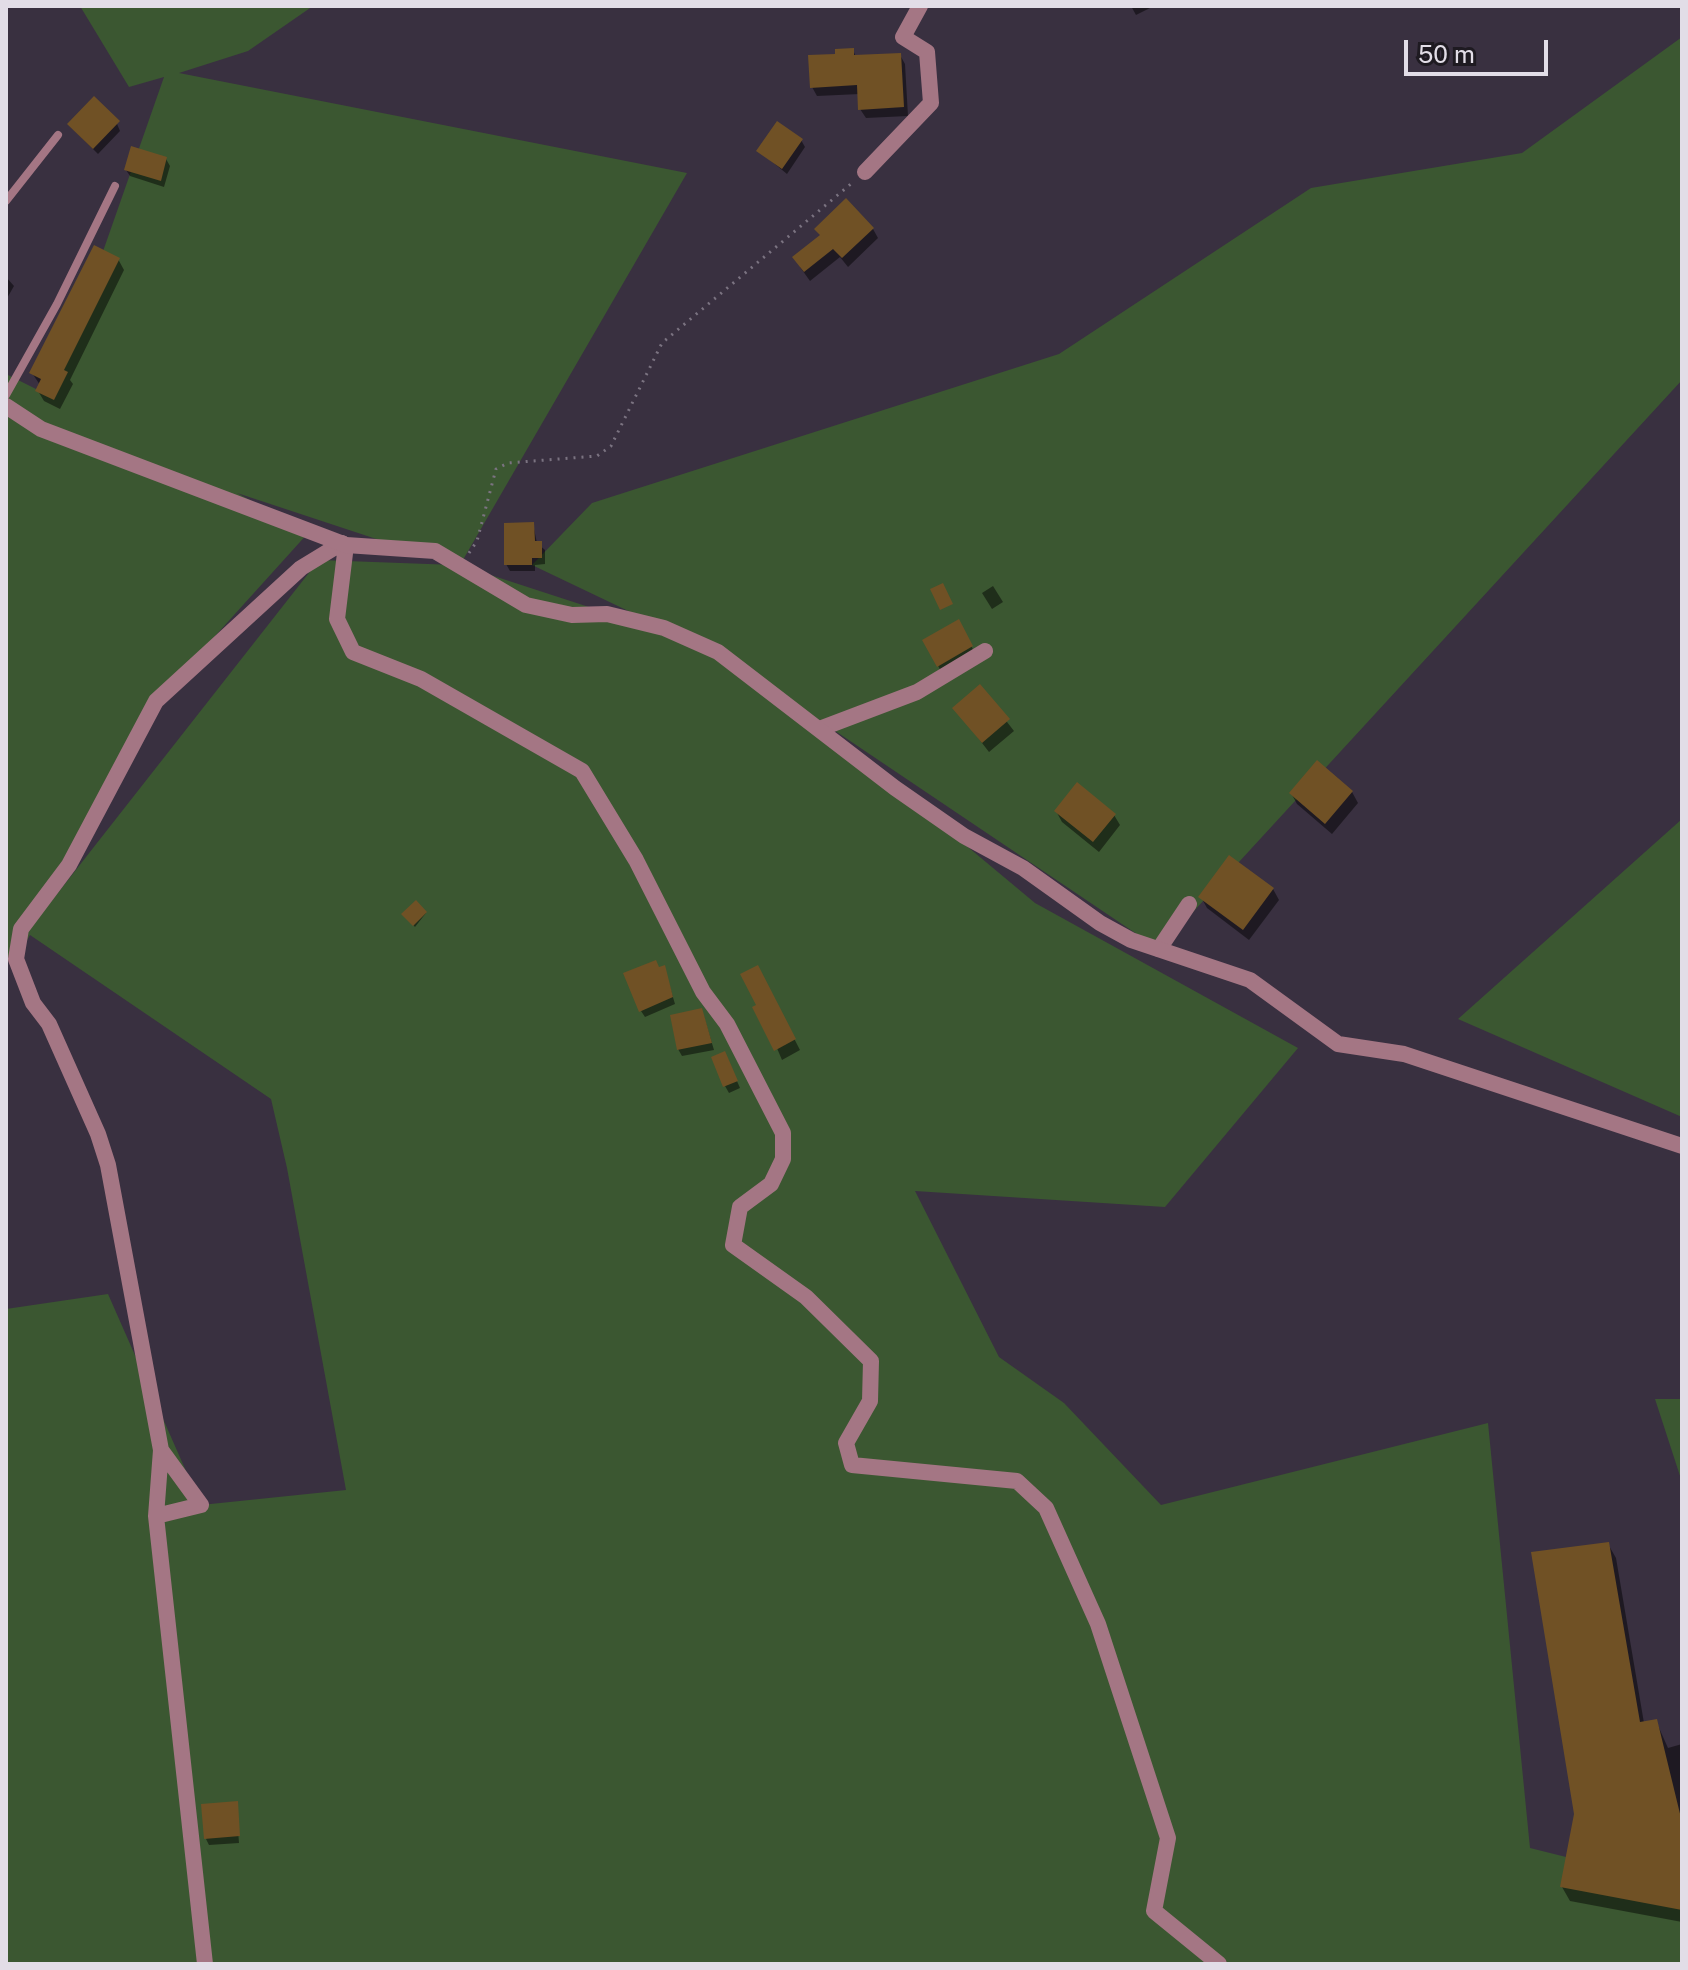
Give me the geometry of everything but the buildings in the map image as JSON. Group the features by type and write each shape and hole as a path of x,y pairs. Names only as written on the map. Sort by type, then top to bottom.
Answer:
{"street":[{"path":"865,172 931,103 927,52 903,37 920,6"},
{"path":"6,406 41,429 344,544 435,551 526,605 572,615 607,614 664,628 718,652 822,728 895,788 964,836 1023,868 1100,923 1131,940 1250,980 1338,1044 1404,1054 1682,1146"},
{"path":"205,1964 156,1516 161,1450 108,1165 98,1134 49,1024 33,1003 16,959 21,929 69,865 156,701 227,632 301,568 344,544"},
{"path":"344,544 337,619 353,652 421,679 582,771 636,860 703,992 727,1024 783,1133 783,1159 771,1184 740,1207 733,1245 806,1297 871,1361 870,1401 846,1443 852,1465 1017,1481 1046,1508 1098,1624 1168,1838 1154,1911 1219,1964"},
{"path":"822,728 917,692 985,651"},
{"path":"1159,949 1189,904"},
{"path":"156,1516 201,1505 161,1450"}],"lane":[{"path":"6,201 58,135"},
{"path":"6,395 57,304 115,186"}],"path":[{"path":"459,566 477,541 496,469 508,463 597,456 611,446 662,343 865,172"}],"green space":[{"path":"80,6 313,6 248,51 179,73 687,173 460,565 687,639 532,565 592,503 1059,354 1311,188 1522,153 1682,37 1682,380 1159,949 718,652 884,777 1035,903 1298,1048 1165,1207 915,1191 999,1357 1064,1403 1161,1505 1488,1423 1530,1848 1682,1886 1682,1964 6,1964 6,1309 108,1294 201,1505 346,1490 287,1168 271,1099 30,935 16,959 6,956 6,374 52,397 164,77 129,87","holes":["237,493 455,565 319,560 46,908 169,687 309,532"]},
{"path":"1682,819 1682,1117 1458,1019"},
{"path":"1655,1399 1682,1399 1682,1482"}]}
